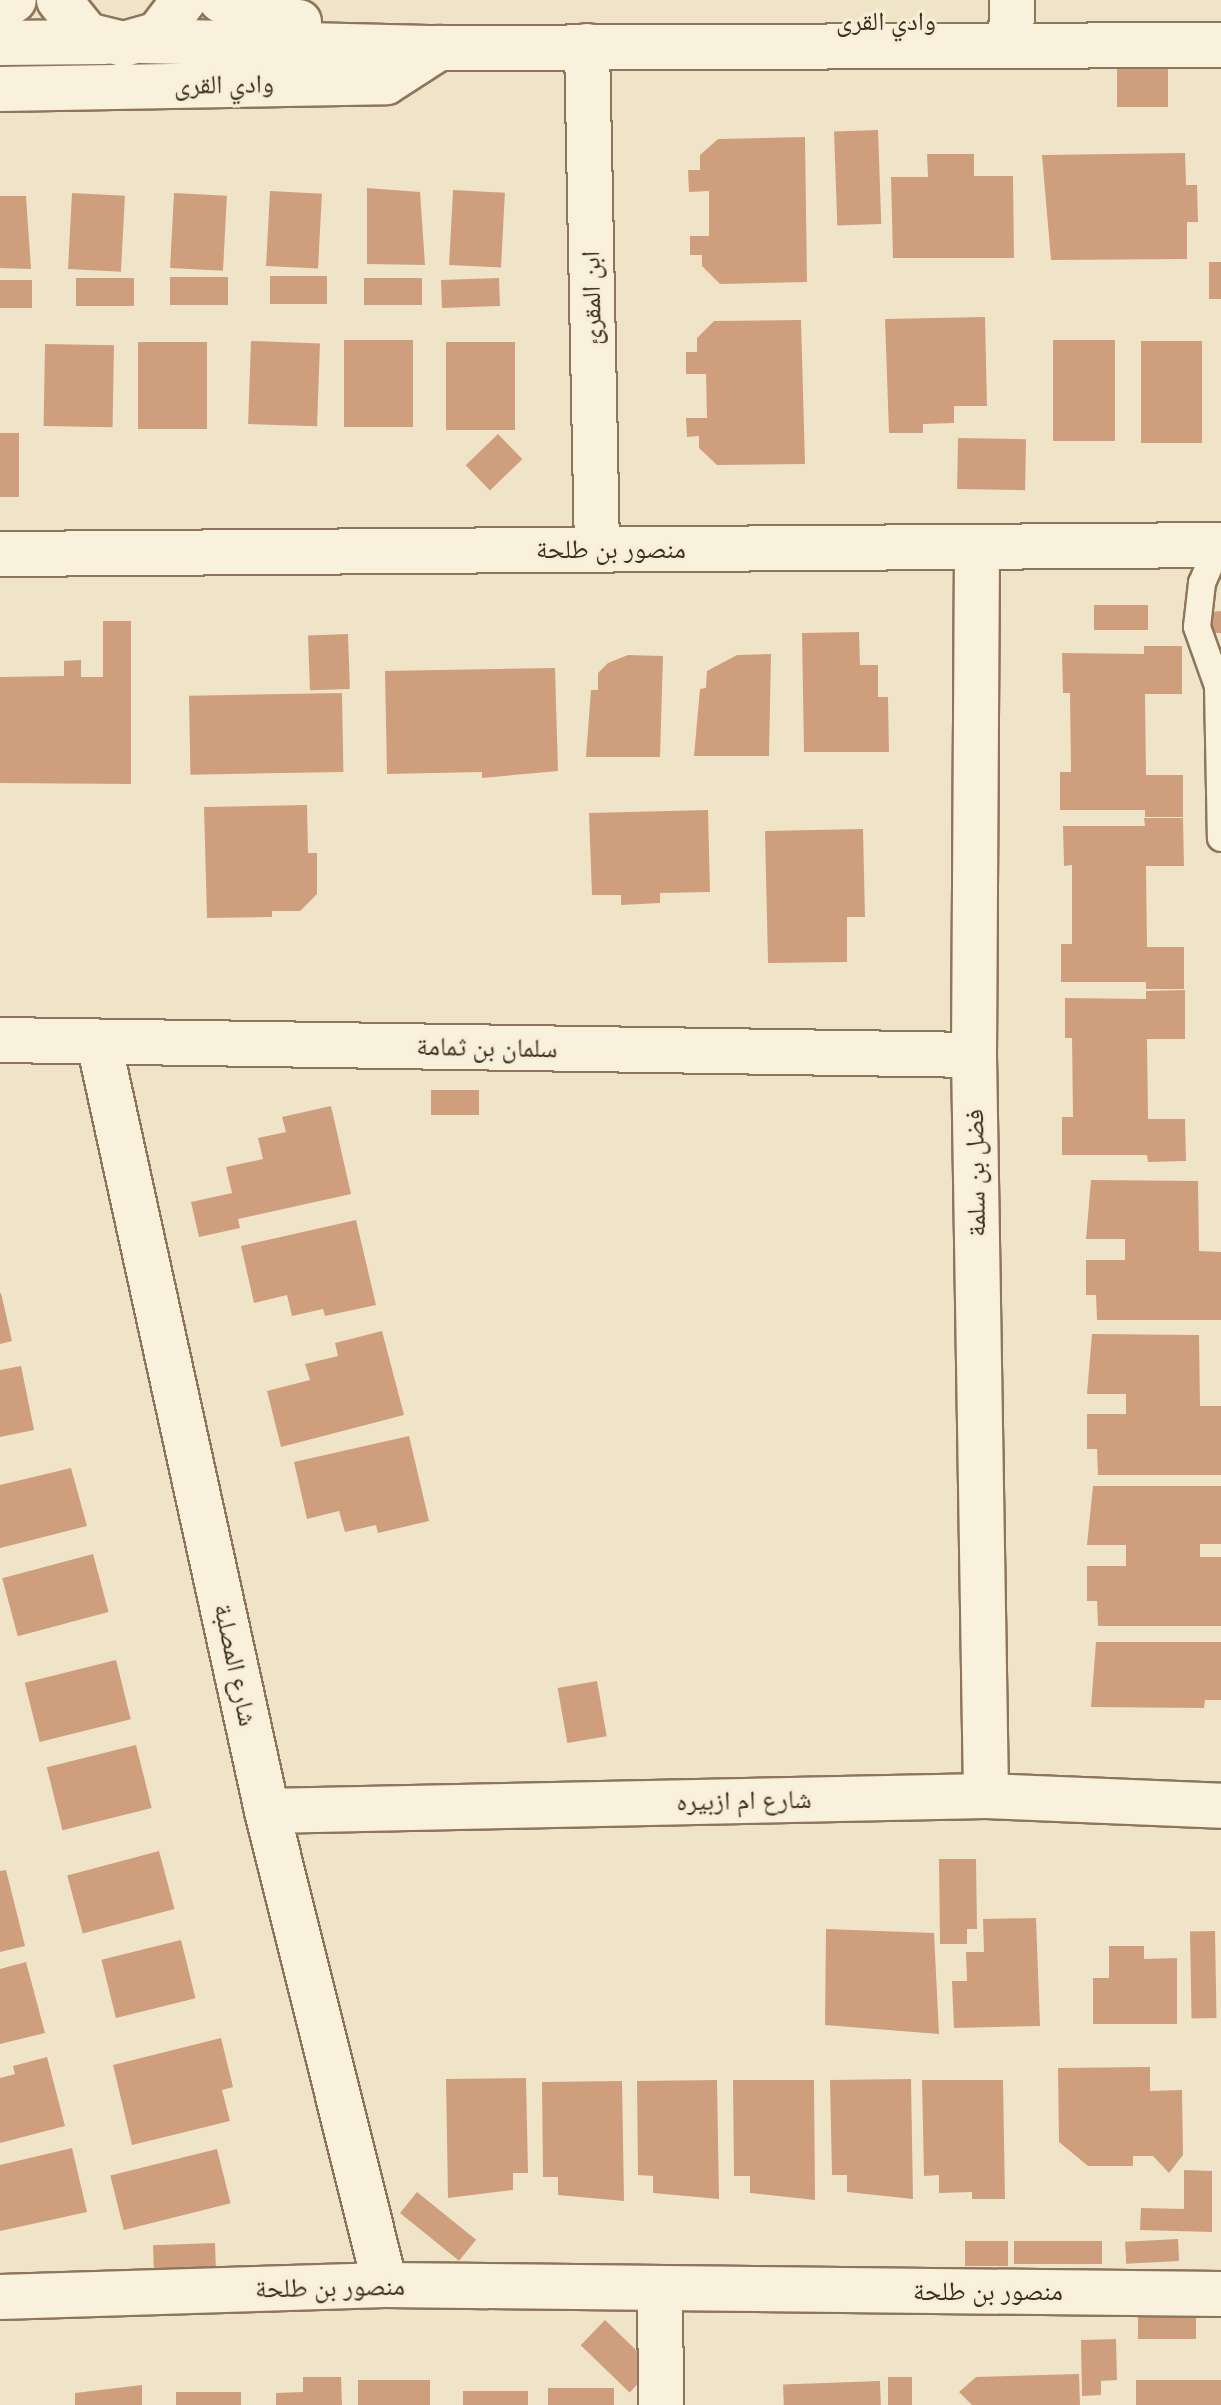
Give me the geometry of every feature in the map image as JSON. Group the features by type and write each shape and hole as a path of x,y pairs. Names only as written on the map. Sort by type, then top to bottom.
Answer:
{"street":[{"path":"0,10 14,0"},
{"path":"59,0 72,23 124,41 171,23 184,0"},
{"name":"وادي القرى","path":"221,0 258,22 1221,22"},
{"name":"وادي القرى","path":"0,43 124,41 439,48 587,46 1012,23 1221,45"},
{"name":"ابن المقرئ","path":"587,46 597,550"},
{"name":"وادي القرى","path":"0,89 386,82 439,48"},
{"name":"منصور بن طلحة","path":"0,554 1220,547"},
{"name":"فضل بن سلمة","path":"977,550 974,1055 986,1796"},
{"name":"سلمان بن ثمامة","path":"0,1040 974,1055"},
{"name":"شارع المصلبة","path":"99,1043 267,1811 385,2285"},
{"name":"شارع ام ازبيره","path":"267,1811 986,1796 1221,1806"},
{"name":"منصور بن طلحة","path":"0,2297 385,2285 1221,2294"},
{"path":"660,2290 661,2405"}],"lane":[{"path":"1220,547 1202,583 1197,627 1219,682 1221,838"}],"building":[{"path":"1117,64 1168,64 1168,107 1117,107"},
{"path":"878,130 881,224 837,225 834,132"},
{"path":"805,137 807,282 720,284 702,266 702,255 690,255 690,236 709,236 709,191 689,192 688,170 700,170 700,155 718,139"},
{"path":"1185,153 1186,185 1197,185 1198,222 1187,222 1187,259 1051,260 1042,155"},
{"path":"927,154 974,154 974,176 1013,176 1014,258 893,258 891,177 928,177"},
{"path":"367,188 420,192 425,265 367,264"},
{"path":"453,190 505,193 501,268 449,265"},
{"path":"270,191 322,194 318,269 266,266"},
{"path":"72,193 125,196 121,272 68,269"},
{"path":"174,193 227,196 223,271 170,268"},
{"path":"0,196 26,196 31,269 0,268"},
{"path":"1209,262 1221,262 1221,299 1209,299"},
{"path":"270,276 327,276 327,304 270,304"},
{"path":"170,277 228,277 228,305 170,305"},
{"path":"76,278 134,278 134,306 76,306"},
{"path":"364,278 422,278 422,305 364,305"},
{"path":"499,278 500,306 442,308 441,280"},
{"path":"0,280 32,280 32,308 0,308"},
{"path":"985,317 987,406 954,406 954,423 923,424 923,433 889,433 885,319"},
{"path":"801,320 805,464 717,465 699,448 699,436 687,437 686,418 707,418 706,374 686,374 686,352 697,352 697,338 714,321"},
{"path":"344,340 413,340 413,427 344,427"},
{"path":"1053,340 1115,340 1115,441 1053,441"},
{"path":"251,341 320,343 317,426 248,424"},
{"path":"1141,341 1202,341 1202,443 1141,443"},
{"path":"138,342 207,342 207,429 138,429"},
{"path":"446,342 515,342 515,430 446,430"},
{"path":"45,344 114,345 113,427 44,426"},
{"path":"0,433 19,433 19,497 0,497"},
{"path":"498,434 522,459 490,490 466,465"},
{"path":"958,438 1026,439 1025,490 957,489"},
{"path":"1094,605 1148,605 1148,630 1094,630"},
{"path":"1221,611 1221,633 1212,633 1211,612"},
{"path":"103,621 131,621 131,784 0,783 0,677 64,676 64,661 81,660 81,677 103,677"},
{"path":"859,632 860,665 878,665 878,697 888,697 889,752 804,752 802,633"},
{"path":"348,634 350,689 310,690 308,635"},
{"path":"1144,646 1182,646 1182,694 1145,694 1146,775 1183,775 1183,817 1145,817 1145,810 1060,810 1060,772 1071,772 1070,693 1063,693 1062,653 1144,654"},
{"path":"771,654 769,756 694,756 700,689 706,688 707,671 737,655"},
{"path":"628,655 663,656 660,757 586,757 591,690 598,690 598,673 608,663"},
{"path":"555,668 558,771 482,778 482,772 387,774 385,671"},
{"path":"342,693 343,772 190,775 189,696"},
{"path":"307,805 308,853 317,853 317,894 300,911 272,911 272,917 207,918 204,807"},
{"path":"708,810 710,892 660,893 660,903 621,905 621,895 592,895 589,813"},
{"path":"1144,818 1183,818 1184,866 1146,866 1147,947 1184,947 1184,989 1146,989 1146,982 1061,982 1061,944 1072,944 1072,865 1064,866 1063,826 1145,826"},
{"path":"863,829 865,917 847,917 847,962 768,963 765,831"},
{"path":"1185,990 1185,1039 1147,1039 1148,1119 1185,1119 1186,1161 1148,1162 1147,1155 1062,1155 1062,1117 1073,1117 1072,1038 1065,1038 1065,998 1146,999 1146,991"},
{"path":"431,1090 479,1090 479,1115 431,1115"},
{"path":"331,1106 351,1194 238,1219 240,1228 199,1237 191,1202 232,1193 226,1167 263,1159 258,1138 286,1132 282,1117"},
{"path":"1091,1180 1198,1181 1199,1251 1221,1252 1221,1320 1097,1320 1096,1295 1086,1295 1086,1260 1125,1260 1125,1239 1086,1239"},
{"path":"356,1220 376,1305 325,1316 323,1309 292,1316 287,1295 254,1303 241,1246"},
{"path":"0,1294 12,1341 0,1344"},
{"path":"382,1331 404,1415 281,1447 267,1391 310,1380 305,1364 338,1356 335,1343"},
{"path":"1092,1334 1199,1335 1200,1406 1221,1406 1221,1475 1098,1475 1097,1449 1087,1449 1087,1414 1126,1414 1126,1394 1087,1394"},
{"path":"21,1366 34,1430 0,1437 0,1370"},
{"path":"409,1436 429,1521 378,1533 376,1525 345,1532 339,1511 307,1519 294,1462"},
{"path":"71,1468 87,1526 0,1548 0,1485"},
{"path":"1093,1486 1221,1486 1221,1544 1200,1544 1200,1557 1221,1557 1221,1626 1098,1626 1097,1601 1087,1601 1087,1566 1126,1566 1126,1545 1087,1545"},
{"path":"93,1554 109,1612 18,1636 2,1578"},
{"path":"1096,1642 1221,1642 1221,1700 1205,1700 1204,1708 1091,1707"},
{"path":"116,1660 131,1719 40,1742 25,1683"},
{"path":"597,1681 607,1736 567,1743 558,1688"},
{"path":"136,1745 152,1808 62,1830 47,1767"},
{"path":"159,1851 175,1909 83,1934 67,1876"},
{"path":"939,1859 976,1859 977,1929 967,1929 967,1944 940,1944"},
{"path":"6,1870 25,1946 0,1952 0,1871"},
{"path":"1036,1918 1040,2026 954,2028 952,1981 967,1981 966,1952 984,1952 983,1919"},
{"path":"826,1929 934,1933 939,2034 825,2025"},
{"path":"1190,1931 1215,1931 1217,2018 1192,2018"},
{"path":"181,1940 196,1998 116,2018 101,1960"},
{"path":"1109,1946 1144,1946 1144,1959 1177,1958 1177,2024 1093,2024 1093,1978 1109,1978"},
{"path":"26,1962 45,2033 0,2044 0,1969"},
{"path":"221,2038 233,2087 222,2090 230,2121 132,2145 113,2065"},
{"path":"47,2057 65,2126 0,2143 0,2078 15,2074 13,2066"},
{"path":"1150,2067 1150,2091 1182,2090 1183,2155 1169,2173 1153,2156 1133,2156 1133,2166 1088,2166 1059,2142 1058,2068"},
{"path":"526,2078 528,2173 513,2173 513,2190 448,2198 446,2079"},
{"path":"911,2079 913,2199 847,2192 847,2175 832,2175 830,2080"},
{"path":"717,2080 719,2199 653,2193 653,2176 638,2175 637,2081"},
{"path":"733,2080 814,2080 815,2200 750,2193 750,2176 734,2176"},
{"path":"922,2080 1003,2080 1005,2199 972,2199 972,2192 939,2193 939,2175 924,2176"},
{"path":"622,2081 624,2201 558,2195 558,2177 543,2177 542,2082"},
{"path":"72,2148 87,2212 0,2231 0,2165"},
{"path":"217,2149 231,2203 124,2230 110,2176"},
{"path":"1184,2170 1212,2171 1212,2232 1140,2230 1141,2208 1184,2209"},
{"path":"417,2192 476,2240 459,2261 400,2213"},
{"path":"1178,2239 1179,2261 1126,2264 1125,2242"},
{"path":"965,2241 1008,2241 1008,2266 965,2266"},
{"path":"1014,2241 1102,2241 1102,2264 1014,2264"},
{"path":"215,2243 216,2268 154,2270 153,2245"},
{"path":"1138,2314 1196,2314 1196,2339 1138,2339"},
{"path":"605,2320 654,2367 630,2392 581,2345"},
{"path":"1116,2339 1117,2380 1101,2381 1101,2395 1082,2396 1081,2340"},
{"path":"1079,2374 1080,2405 972,2405 959,2392 976,2377"},
{"path":"303,2377 341,2377 342,2405 276,2405 276,2393 303,2392"},
{"path":"888,2377 912,2377 912,2405 888,2405"},
{"path":"358,2380 430,2380 430,2405 358,2405"},
{"path":"1136,2380 1221,2380 1221,2405 1136,2405"},
{"path":"880,2381 881,2405 784,2405 783,2384"},
{"path":"142,2385 142,2405 75,2405 75,2393"},
{"path":"548,2388 614,2388 614,2405 548,2405"},
{"path":"463,2391 528,2391 528,2405 463,2405"},
{"path":"176,2392 241,2392 241,2405 176,2405"}]}
